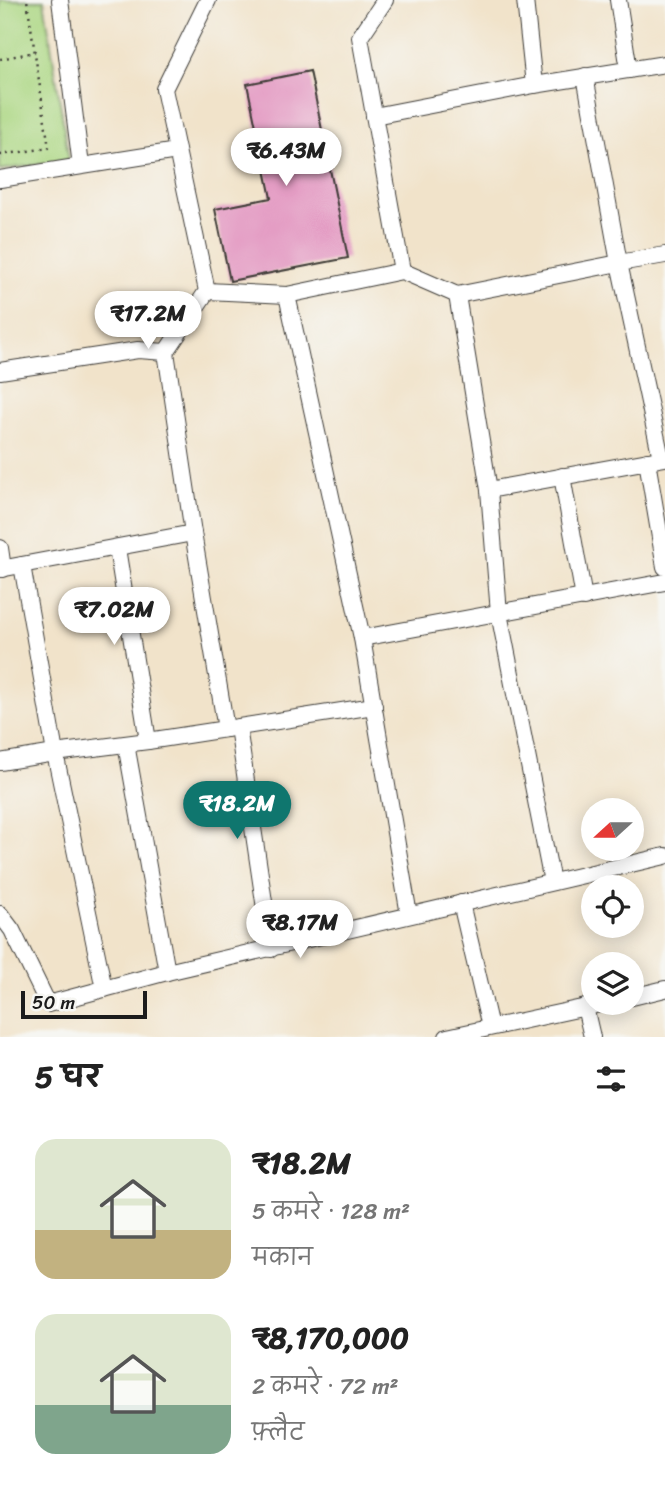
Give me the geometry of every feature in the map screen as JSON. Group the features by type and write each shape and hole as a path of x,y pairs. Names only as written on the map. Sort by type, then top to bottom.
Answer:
{"street":[{"path":"60,0 81,166"},
{"path":"208,0 164,89 207,291 166,352 194,533 271,948"},
{"path":"385,0 360,37 402,271"},
{"path":"525,0 534,85"},
{"path":"618,0 629,70"},
{"path":"374,116 584,76 665,65"},
{"path":"584,76 658,459 665,567"},
{"path":"0,179 177,151"},
{"path":"207,291 287,295 402,271 457,295 665,255"},
{"path":"287,295 362,638 409,915"},
{"path":"457,295 489,490 499,612 552,882"},
{"path":"0,371 138,350 166,352"},
{"path":"489,490 658,459"},
{"path":"562,476 584,598"},
{"path":"0,548 1,569 194,533"},
{"path":"117,548 148,741"},
{"path":"22,565 55,753 104,989"},
{"path":"362,638 665,582"},
{"path":"0,762 374,705"},
{"path":"126,744 167,972"},
{"path":"0,914 12,930 48,1004 167,972 665,856"},
{"path":"461,903 481,1032"},
{"path":"644,994 665,989"},
{"path":"447,1037 481,1032 581,1008"},
{"path":"587,1015 592,1037"}],"path":[{"path":"0,155 49,148 27,0"},
{"path":"0,59 35,52"}],"green space":[{"path":"0,0 44,0 69,160 0,170"}],"building":[{"path":"310,71 348,258 230,281 215,209 271,198 247,84"}]}
